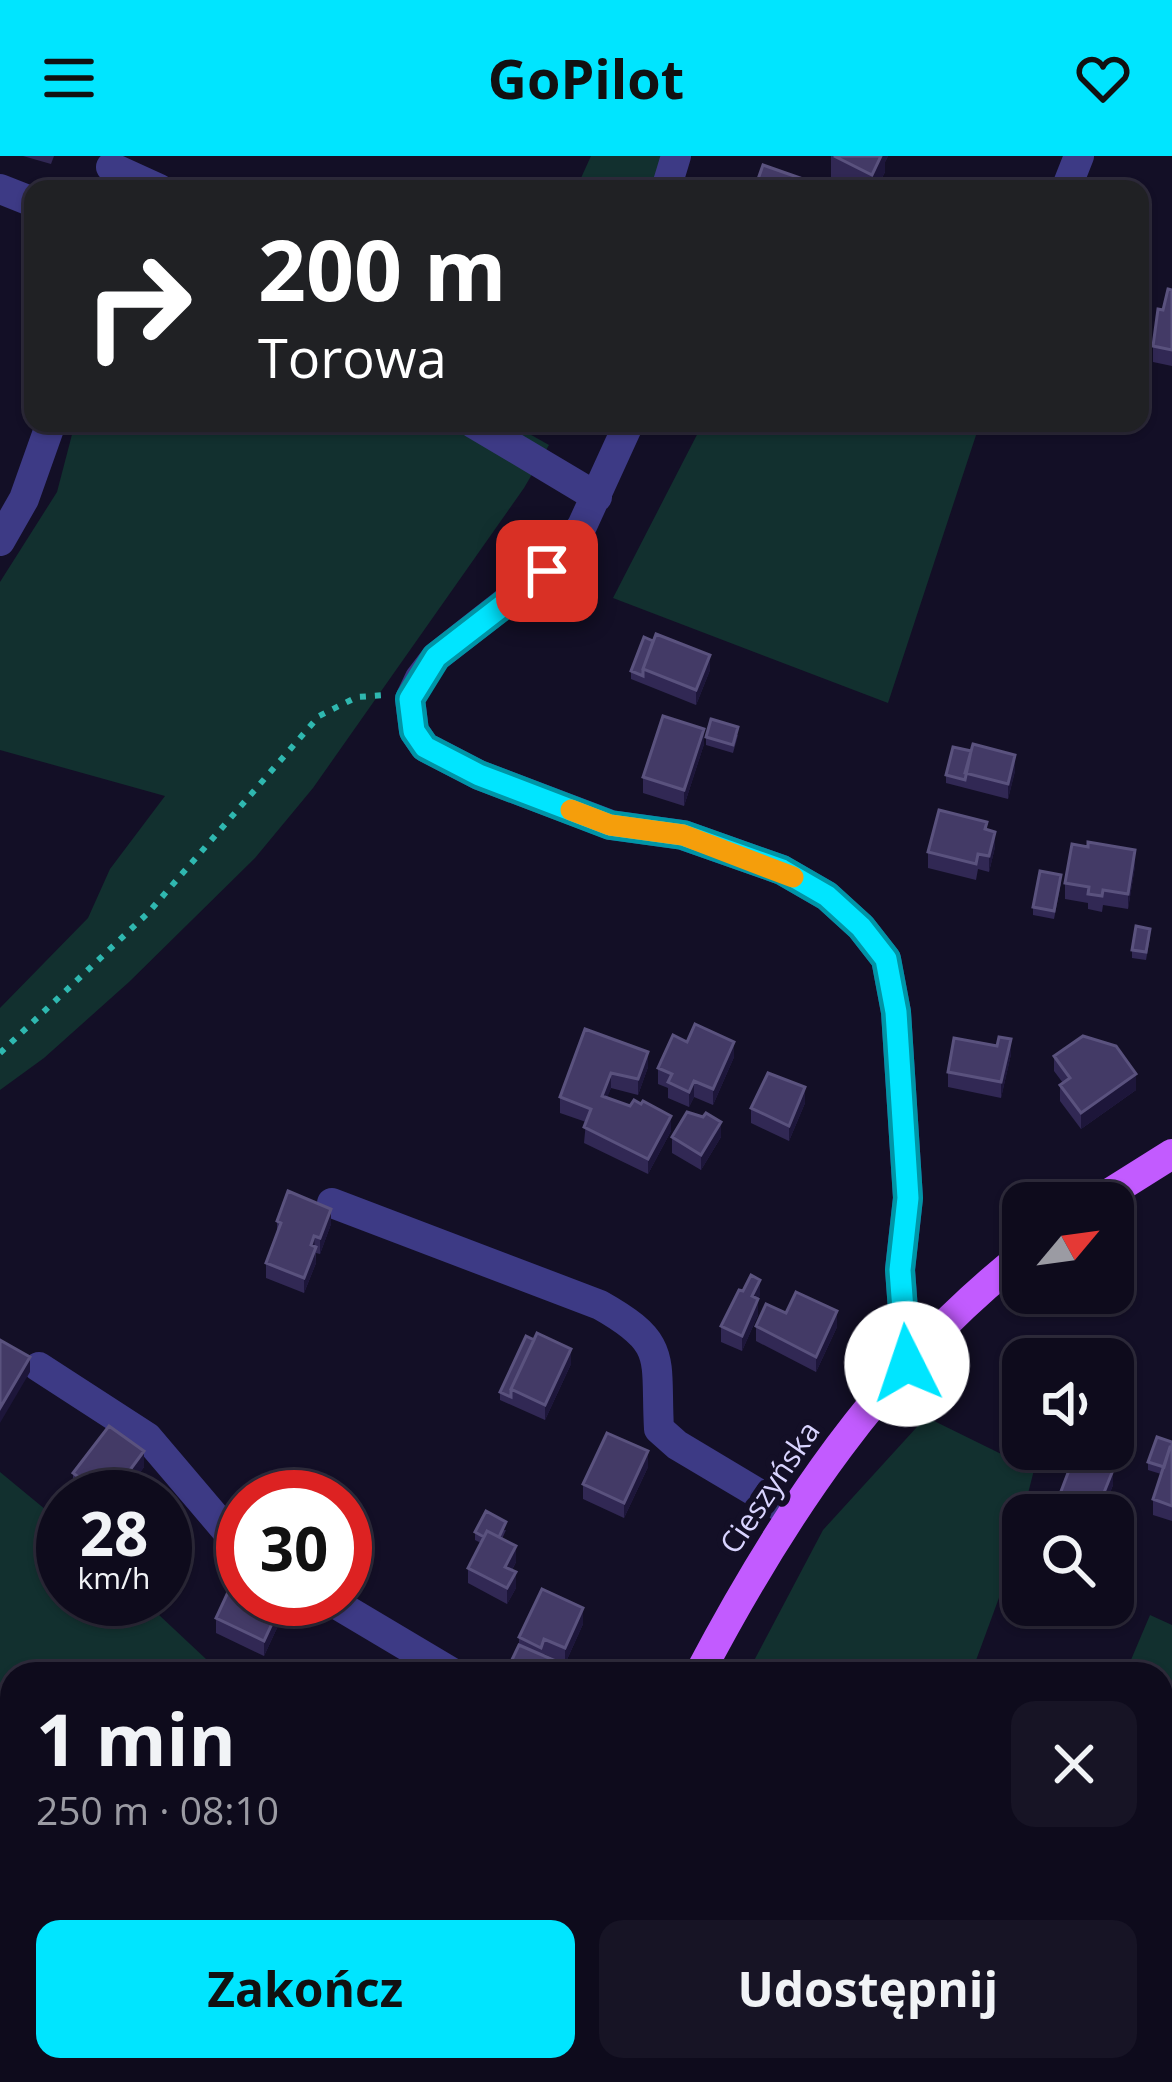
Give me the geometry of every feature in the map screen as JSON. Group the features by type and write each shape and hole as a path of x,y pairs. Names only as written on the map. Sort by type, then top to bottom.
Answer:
{"main road":[{"path":"1127,1182 1172,1154"},
{"name":"Cieszyńska","path":"706,1662 823,1466 907,1364 1002,1272"}],"street":[{"path":"0,542 24,499 48,432"},
{"path":"488,432 597,497"},
{"path":"625,432 582,526 547,571 436,657 410,699 414,731 425,747 479,775 610,825 683,835 782,870 827,896 874,943 886,959 896,1012 908,1198 900,1270 907,1364"},
{"path":"332,1203 600,1306 639,1327 654,1349 659,1430 791,1513"},
{"path":"39,1366 147,1437 216,1518"},
{"path":"372,1625 434,1662"}],"path":[{"path":"0,1053 148,913 319,716 357,697 410,699"}],"green space":[{"path":"591,156 668,156 660,180 580,180"},
{"path":"73,432 526,432 549,445 524,488 313,788 255,858 129,982 44,1058 0,1090 0,1008 88,918 110,869 165,796 0,750 0,582 57,492"},
{"path":"698,432 977,432 888,703 613,598"},
{"path":"926,1417 1002,1454 1002,1470 1034,1470 1028,1494 1002,1494 1002,1590 975,1662 753,1662 823,1530"},
{"path":"0,1472 36,1502 36,1626 171,1626 209,1662 0,1662"},
{"path":"1150,1615 1172,1625 1172,1662 1130,1662"}],"building":[{"path":"834,156 881,156 872,175"},
{"path":"763,165 800,178 799,180 758,180"},
{"path":"1168,289 1172,290 1172,350 1153,346 1158,309 1163,310"},
{"path":"656,634 710,655 696,690 643,669"},
{"path":"644,637 653,641 643,676 631,671"},
{"path":"663,716 704,729 684,790 643,777"},
{"path":"711,719 738,727 733,745 706,737"},
{"path":"973,744 1015,755 1008,784 965,773"},
{"path":"953,747 971,751 965,780 946,775"},
{"path":"939,810 987,822 985,829 995,832 989,856 978,854 976,864 928,852"},
{"path":"1088,842 1135,850 1128,894 1103,890 1102,896 1088,894 1089,887 1065,883 1072,844 1088,847"},
{"path":"1040,871 1061,875 1054,911 1033,907"},
{"path":"1136,926 1150,929 1146,952 1132,950"},
{"path":"695,1024 734,1042 713,1089 694,1081 689,1092 668,1082 672,1074 658,1068 673,1035 687,1042"},
{"path":"585,1029 648,1052 638,1079 611,1073 602,1096 630,1106 634,1100 643,1101 671,1116 648,1159 584,1127 591,1109 560,1097"},
{"path":"1083,1036 1116,1046 1136,1074 1081,1113 1060,1085 1070,1078 1054,1056"},
{"path":"999,1037 1011,1039 1001,1082 948,1072 954,1038 997,1046"},
{"path":"768,1073 805,1087 789,1126 751,1108"},
{"path":"687,1112 703,1117 706,1113 721,1122 701,1155 672,1137"},
{"path":"288,1191 331,1209 320,1238 314,1236 311,1245 316,1247 304,1278 266,1263"},
{"path":"751,1275 760,1280 752,1296 758,1299 742,1336 721,1326"},
{"path":"796,1292 837,1311 816,1357 756,1326 766,1304 786,1313"},
{"path":"537,1333 571,1349 545,1405 511,1389"},
{"path":"526,1336 534,1340 511,1397 500,1392"},
{"path":"0,1340 30,1357 0,1408"},
{"path":"109,1426 144,1451 130,1470 75,1470"},
{"path":"607,1433 648,1451 624,1503 583,1484"},
{"path":"1157,1437 1172,1442 1164,1467 1148,1462"},
{"path":"1172,1447 1172,1506 1153,1499"},
{"path":"1069,1470 1113,1470 1103,1494 1060,1494"},
{"path":"486,1511 506,1522 499,1537 475,1532"},
{"path":"487,1531 516,1546 505,1567 516,1572 507,1588 468,1568"},
{"path":"542,1589 583,1608 565,1648 544,1639 541,1648 519,1637"},
{"path":"233,1626 271,1626 264,1641"},
{"path":"519,1645 556,1661 556,1662 511,1662"}],"slow traffic":[{"path":"571,810 610,825 683,835 793,877"}],"route":[{"path":"547,571 436,657 410,699 414,731 425,747 479,775 610,825 683,835 782,870 827,896 861,927 886,959 896,1012 908,1198 900,1270 907,1364"}]}
